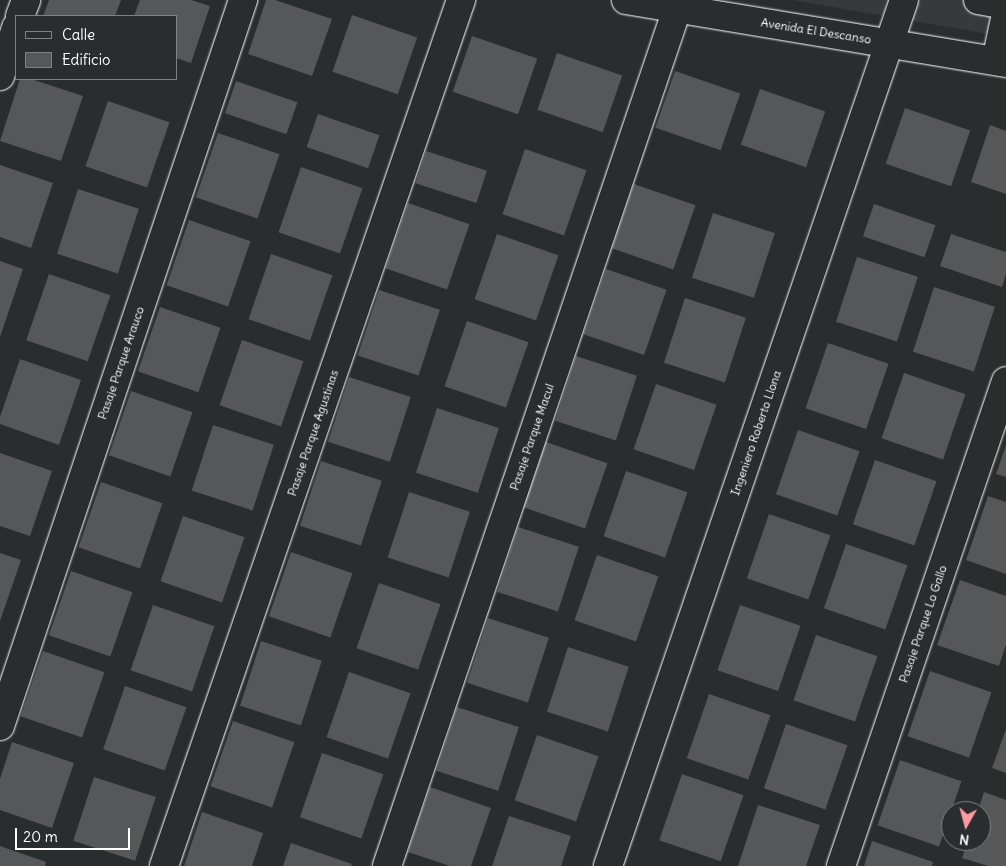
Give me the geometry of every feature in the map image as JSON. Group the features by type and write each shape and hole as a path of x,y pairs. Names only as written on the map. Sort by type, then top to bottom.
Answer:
{"street":[{"path":"20,15 26,0"},
{"name":"Pasaje Parque Arauco","path":"0,726 243,0"},
{"name":"Pasaje Parque Agustinas","path":"164,866 461,0"},
{"name":"Avenida El Descanso","path":"626,0 890,42 1001,62"},
{"name":"Ingeniero Roberto Llona","path":"608,866 904,0"},
{"path":"978,0 1006,5"},
{"name":"Pasaje Parque Macul","path":"387,866 677,9"},
{"path":"1001,62 1006,14"},
{"path":"0,76 15,31"},
{"name":"Pasaje Parque Lo Gallo","path":"841,866 1006,381"}],"shaded area":[{"path":"792,0 1006,0 1006,37"}],"building":[{"path":"49,0 121,0 115,15 43,15"},
{"path":"140,0 191,0 210,6 191,63 178,59 178,15 134,15"},
{"path":"266,0 275,0 332,19 312,76 248,54"},
{"path":"352,15 417,37 398,94 332,72"},
{"path":"472,36 537,58 518,114 453,92"},
{"path":"557,53 622,75 603,132 537,110"},
{"path":"675,71 740,93 721,150 655,128"},
{"path":"20,80 34,80 83,96 61,161 0,141"},
{"path":"236,81 297,102 286,134 225,113"},
{"path":"760,89 825,111 806,167 741,145"},
{"path":"108,101 169,122 147,187 86,166"},
{"path":"905,108 970,130 951,186 886,164"},
{"path":"318,114 379,135 368,168 307,147"},
{"path":"990,125 1006,131 1006,194 971,182"},
{"path":"218,133 279,154 257,218 196,197"},
{"path":"525,149 586,170 564,235 503,214"},
{"path":"426,151 487,171 476,203 415,183"},
{"path":"0,165 53,183 31,248 0,237"},
{"path":"301,167 362,188 340,253 279,232"},
{"path":"634,184 695,205 673,269 612,248"},
{"path":"78,189 139,209 118,273 57,254"},
{"path":"408,203 469,224 447,289 386,268"},
{"path":"874,204 935,225 924,257 863,236"},
{"path":"713,213 775,233 754,298 692,278"},
{"path":"189,220 250,241 228,306 167,285"},
{"path":"497,234 558,255 536,320 475,299"},
{"path":"951,234 1006,252 1006,274 1002,287 940,266"},
{"path":"271,254 332,275 310,340 249,319"},
{"path":"857,257 918,277 897,341 836,322"},
{"path":"0,261 23,269 0,337"},
{"path":"606,269 667,290 644,355 584,334"},
{"path":"49,274 110,295 88,361 26,340"},
{"path":"934,287 995,307 974,371 913,352"},
{"path":"379,290 440,310 419,375 358,356"},
{"path":"685,298 746,318 725,382 664,363"},
{"path":"160,307 221,328 198,392 138,371"},
{"path":"467,321 528,342 506,407 445,386"},
{"path":"242,340 303,361 281,426 220,405"},
{"path":"828,343 889,364 866,429 806,408"},
{"path":"576,356 637,376 616,440 555,421"},
{"path":"20,359 81,380 59,445 0,424 0,417"},
{"path":"904,373 965,394 943,459 882,438"},
{"path":"349,377 411,397 390,462 328,442"},
{"path":"656,384 717,405 694,470 634,449"},
{"path":"131,391 192,412 170,476 109,455"},
{"path":"437,408 499,428 478,493 416,473"},
{"path":"213,425 274,445 253,510 192,491"},
{"path":"798,430 859,451 837,515 776,494"},
{"path":"546,442 607,463 585,528 524,507"},
{"path":"1006,445 1006,477 996,474"},
{"path":"0,453 52,471 30,536 0,526"},
{"path":"875,460 936,481 914,545 853,524"},
{"path":"321,461 382,481 361,545 300,526"},
{"path":"626,471 687,492 665,557 604,536"},
{"path":"101,482 162,503 140,568 79,547"},
{"path":"409,492 470,512 449,577 388,558"},
{"path":"988,496 1006,502 1006,574 966,560"},
{"path":"769,514 830,535 808,599 747,578"},
{"path":"183,516 244,537 222,602 161,581"},
{"path":"518,527 579,547 558,611 497,592"},
{"path":"846,544 907,565 885,629 824,608"},
{"path":"291,552 352,573 330,637 269,616"},
{"path":"0,553 21,560 0,621"},
{"path":"597,555 658,576 636,641 575,620"},
{"path":"71,571 132,592 110,656 49,635"},
{"path":"960,580 1006,596 1006,644 999,666 937,645"},
{"path":"379,583 440,604 418,669 357,648"},
{"path":"153,605 214,626 192,691 131,670"},
{"path":"740,605 801,626 778,691 718,670"},
{"path":"488,618 549,638 528,702 467,683"},
{"path":"816,635 877,656 855,721 794,700"},
{"path":"261,641 322,661 301,725 240,706"},
{"path":"568,647 629,667 608,731 547,712"},
{"path":"43,651 104,672 82,737 21,716"},
{"path":"930,671 991,692 969,757 908,736"},
{"path":"349,672 410,693 388,758 327,737"},
{"path":"125,686 186,707 165,771 103,749"},
{"path":"709,694 770,715 748,779 687,758"},
{"path":"457,707 519,727 498,791 436,771"},
{"path":"233,721 294,742 272,807 211,786"},
{"path":"786,724 847,745 825,809 764,788"},
{"path":"1006,729 1006,773 992,768"},
{"path":"537,735 598,756 576,821 515,800"},
{"path":"12,742 74,763 52,828 0,810 0,779"},
{"path":"322,753 383,774 361,838 300,817"},
{"path":"900,760 961,781 955,801 941,801 941,841 939,846 878,825"},
{"path":"682,774 743,795 721,861 659,840"},
{"path":"94,777 156,797 135,861 73,841"},
{"path":"430,787 491,808 471,866 450,866 408,852"},
{"path":"984,792 1006,800 1006,866 988,866 962,858 964,851 991,851 991,801 981,801"},
{"path":"758,805 820,825 806,866 738,866"},
{"path":"202,812 263,833 252,866 184,866"},
{"path":"509,816 571,836 561,866 492,866"},
{"path":"872,841 933,862 932,866 864,866"},
{"path":"291,843 352,864 351,866 283,866"},
{"path":"0,846 46,862 45,866 0,866"}]}
